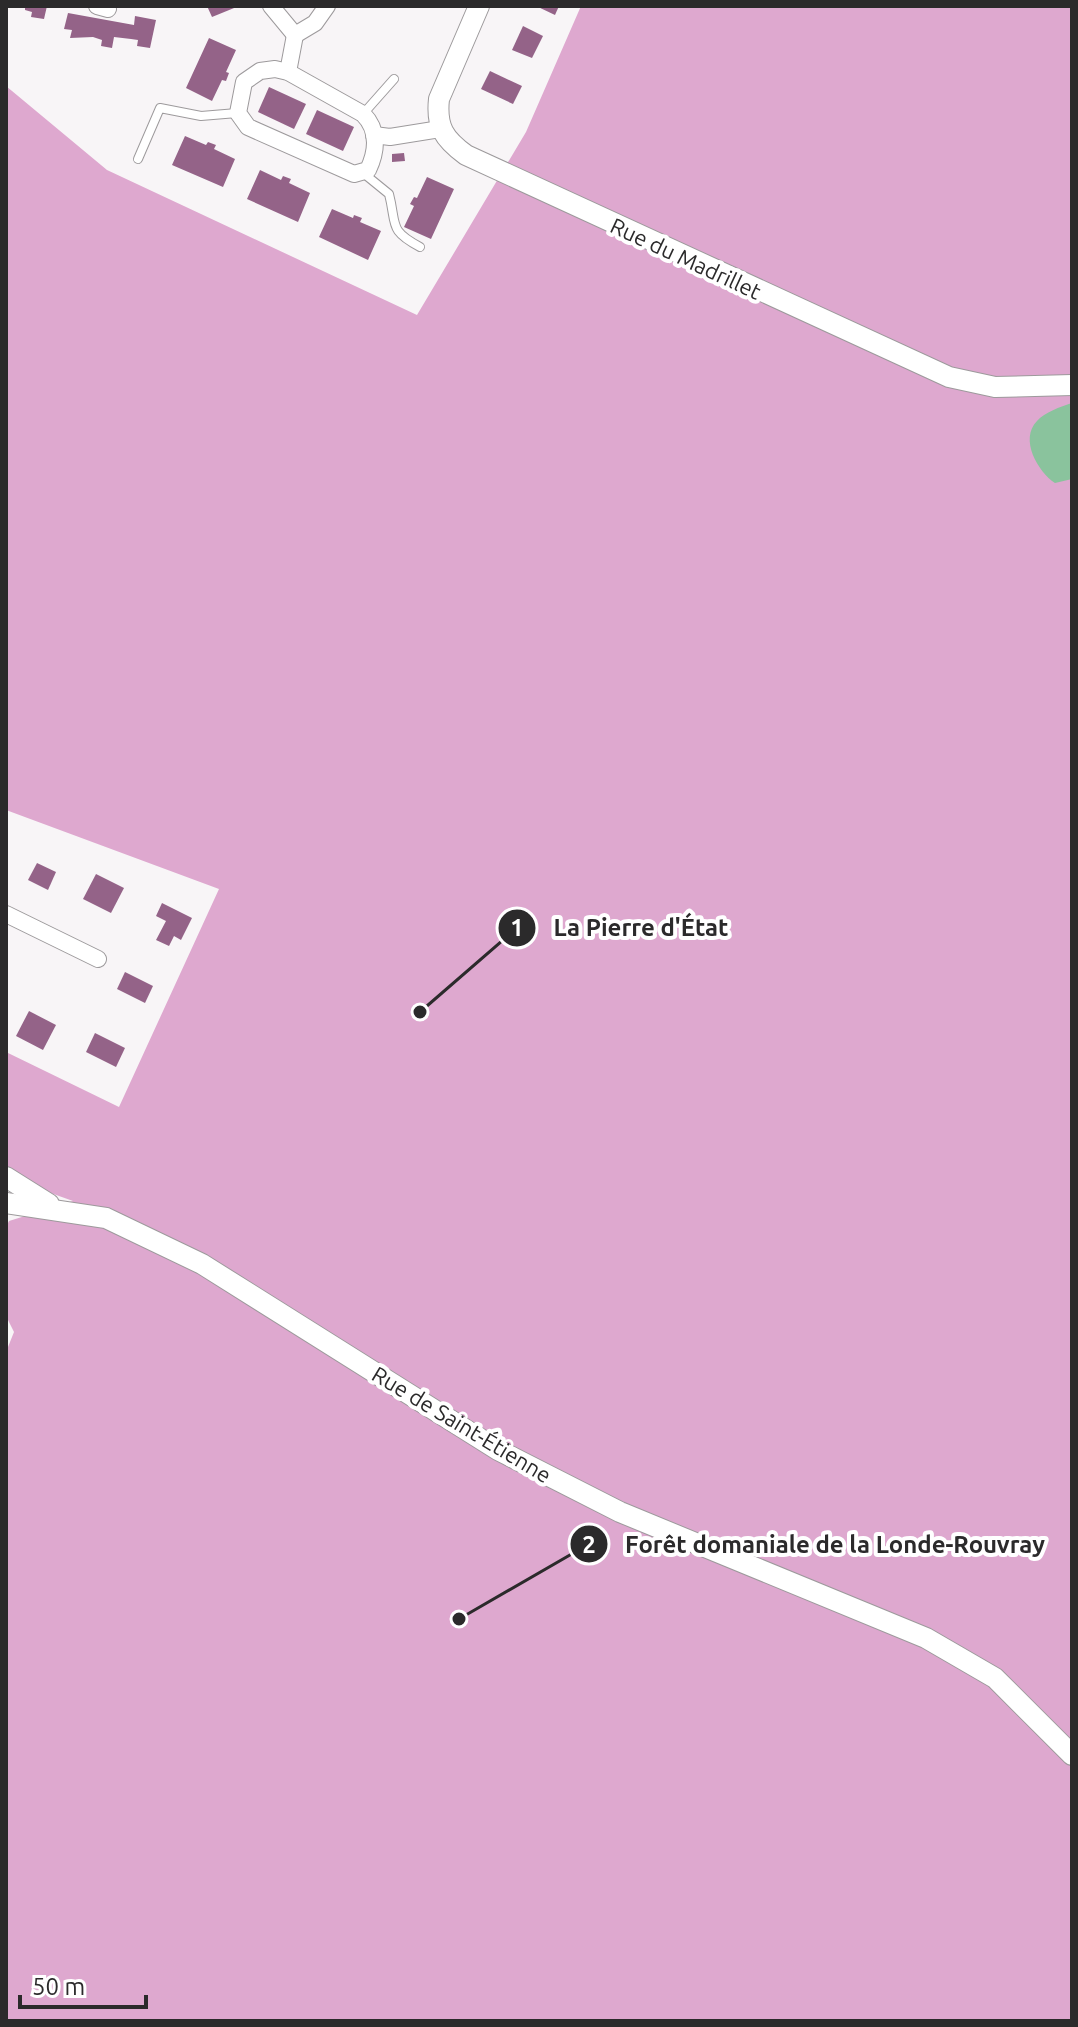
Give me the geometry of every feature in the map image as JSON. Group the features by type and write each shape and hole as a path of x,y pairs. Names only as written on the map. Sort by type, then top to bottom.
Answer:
{"street":[{"path":"271,6 295,35"},
{"path":"288,72 295,35 315,23 327,6"},
{"path":"374,135 390,137 440,129 439,99 479,6"},
{"path":"275,69 288,72 363,114 372,123 375,154 368,170 354,174 248,127 238,113 244,82 260,71 275,69"},
{"name":"Rue du Madrillet","path":"440,129 466,155 925,367 995,387 1072,385"},
{"path":"6,914 98,959"},
{"path":"6,1177 56,1208"},
{"path":"6,1203 56,1208"},
{"name":"Rue de Saint-Étienne","path":"56,1208 106,1218 202,1264 512,1457 620,1512 926,1638 995,1678 1072,1755"}],"lane":[{"path":"363,114 394,79"},
{"path":"138,159 160,108 201,116 238,113"},
{"path":"361,171 389,194 392,223 399,236 420,247"}],"shaded area":[{"path":"581,6 1072,6 1072,2021 6,2021 6,1352 14,1332 6,1316 6,1227 9,1221 73,1201 31,1186 6,1166 6,1052 119,1107 219,889 6,810 6,86 107,170 417,315 526,132"},
{"path":"1072,403 1072,479 1055,483 1037,463 1030,437 1032,428 1040,418"}],"building":[{"path":"25,6 47,6 44,19 31,17 32,12 25,10"},
{"path":"207,6 239,6 212,17"},
{"path":"536,6 559,6 555,15"},
{"path":"68,13 134,25 135,16 156,20 150,48 137,46 138,40 131,39 114,37 112,48 101,46 102,40 93,37 70,38 72,30 64,29"},
{"path":"523,26 543,36 532,58 512,50"},
{"path":"209,38 236,50 226,72 229,73 226,81 222,80 212,101 186,88"},
{"path":"490,71 522,86 513,104 481,89"},
{"path":"269,87 306,104 294,129 258,112"},
{"path":"317,110 354,127 343,151 306,134"},
{"path":"185,136 206,145 208,142 216,145 214,149 235,159 223,187 172,165"},
{"path":"404,153 405,161 392,162 392,154"},
{"path":"260,170 281,180 283,176 291,179 289,183 310,193 298,222 247,199"},
{"path":"427,177 454,189 431,239 404,227 414,206 410,204 414,197 417,198"},
{"path":"332,209 353,218 354,215 362,218 360,222 381,231 368,260 319,237"},
{"path":"37,863 56,872 48,890 28,880"},
{"path":"96,874 124,888 111,913 83,899"},
{"path":"162,903 192,918 181,940 174,936 169,946 156,940 166,921 156,916"},
{"path":"125,972 153,986 145,1003 117,989"},
{"path":"29,1011 56,1025 43,1050 16,1036"},
{"path":"95,1033 125,1048 116,1067 86,1052"}],"place":[{"name":"La Pierre d'État","path":"420,1012"},
{"name":"Forêt domaniale de la Londe-Rouvray","path":"459,1619"}]}
